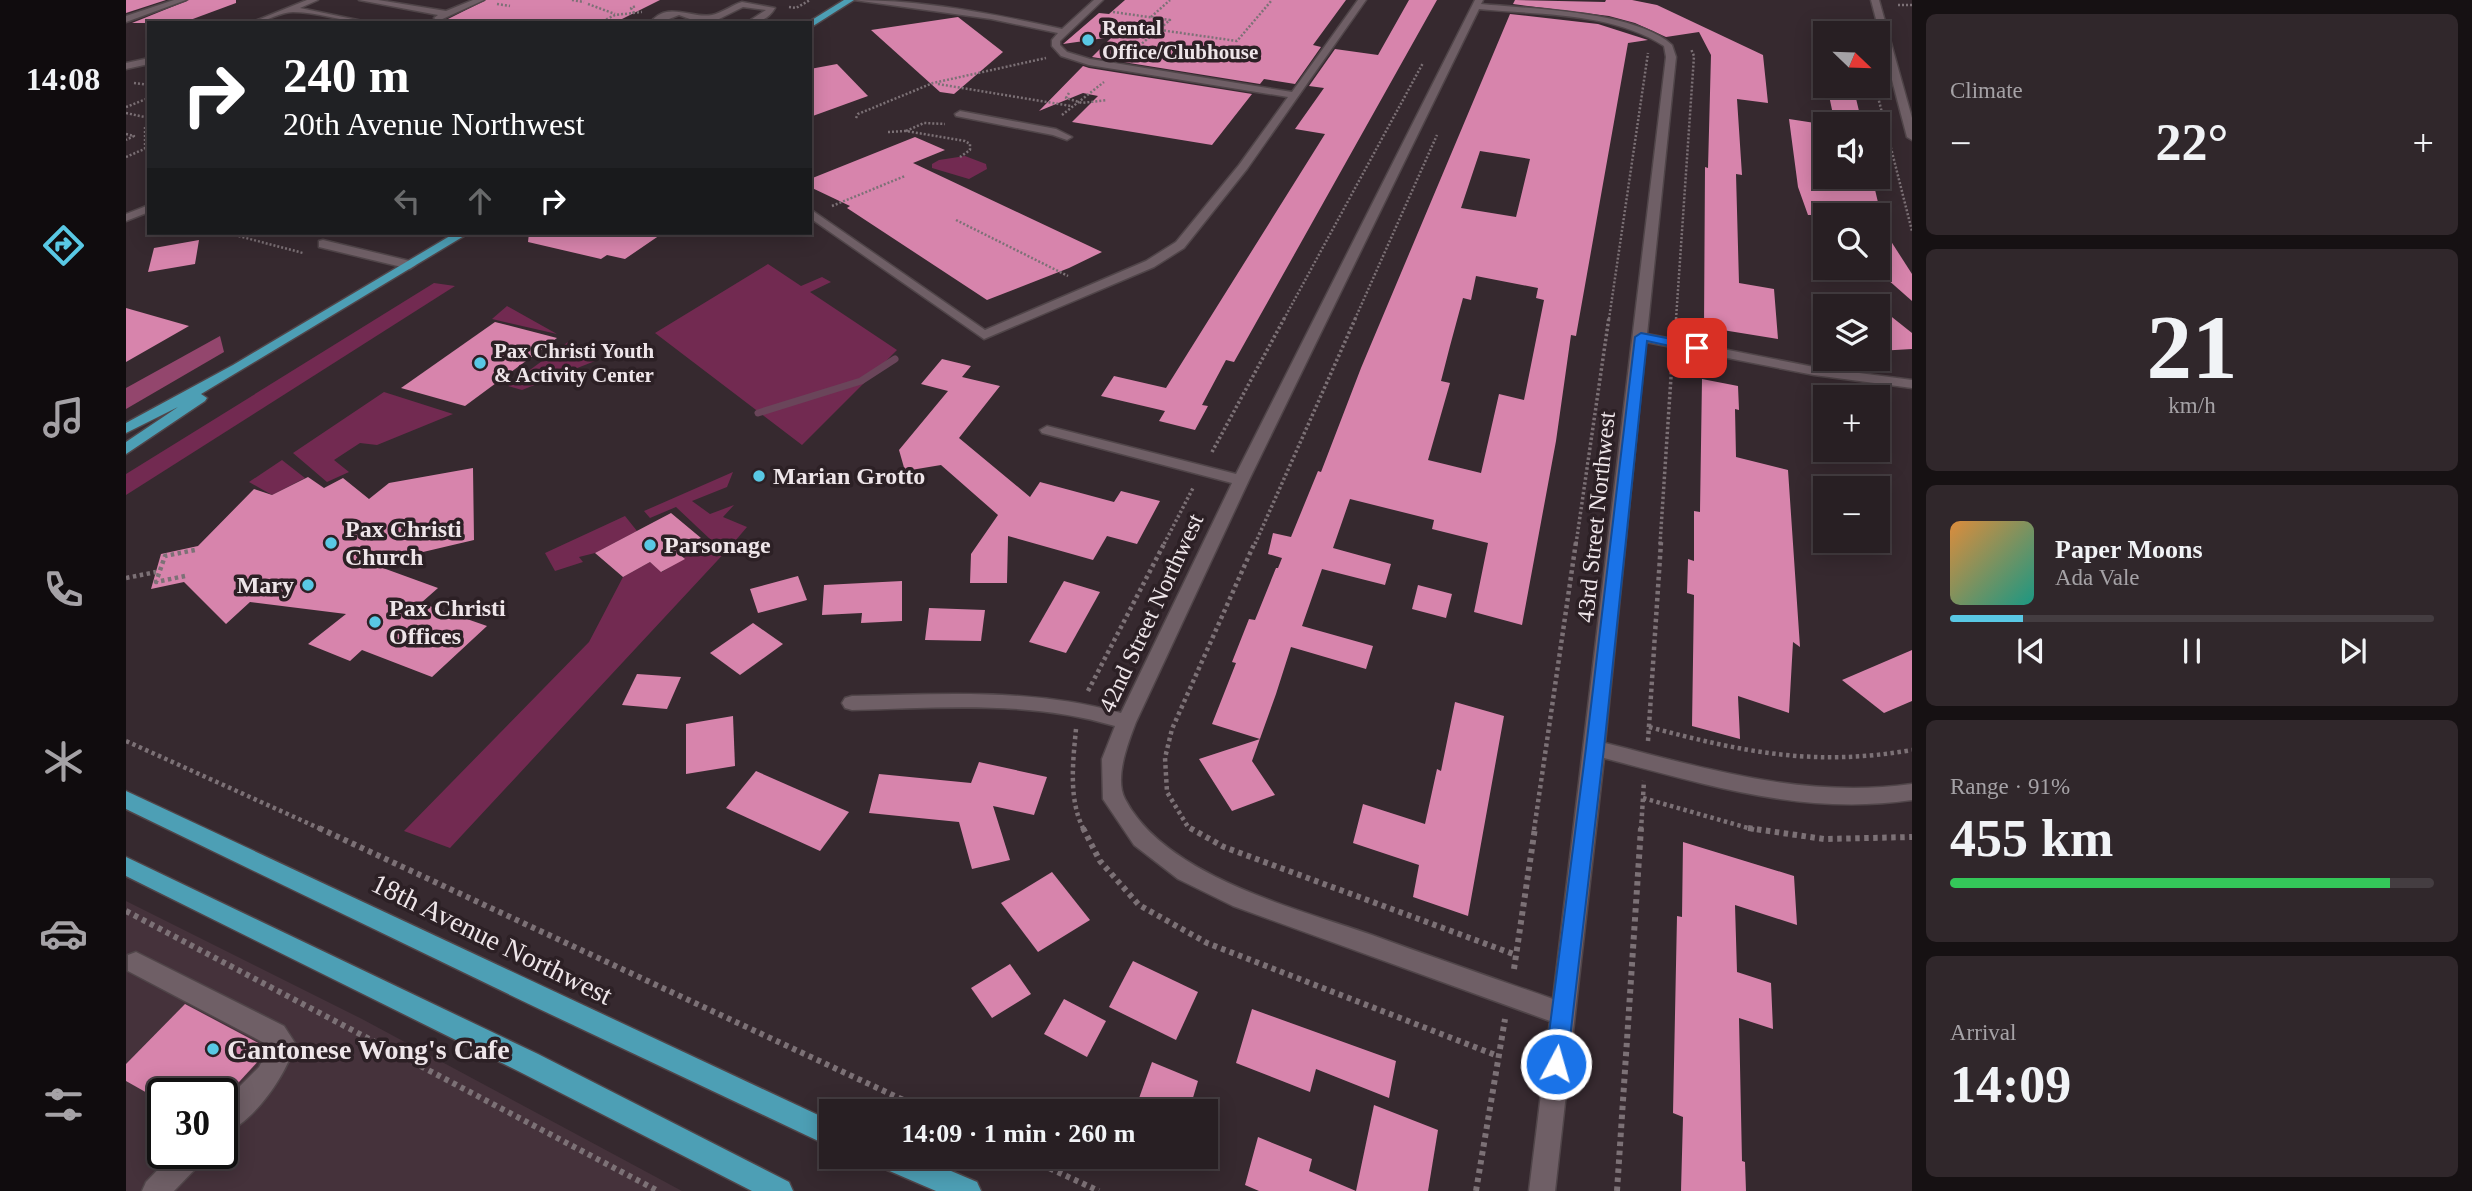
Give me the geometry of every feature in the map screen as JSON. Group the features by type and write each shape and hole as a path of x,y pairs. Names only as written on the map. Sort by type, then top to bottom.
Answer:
{"main road":[{"path":"812,23 850,0"},
{"path":"126,429 239,368 460,235"},
{"path":"126,449 182,412 239,368"},
{"name":"18th Avenue Northwest","path":"126,799 819,1128"},
{"path":"126,866 541,1069 780,1191"},
{"path":"916,1169 968,1191"}],"street":[{"path":"126,19 181,0"},
{"path":"259,21 314,0"},
{"path":"363,0 447,14"},
{"path":"431,21 480,0"},
{"path":"858,0 991,16 1063,32"},
{"path":"1099,0 1056,40 1056,46 1065,55 1080,60 1294,95"},
{"path":"812,213 985,335 1167,256 1206,215 1363,0"},
{"path":"1875,0 1912,137"},
{"name":"43rd Street Northwest","path":"1478,3 1646,30 1668,45 1671,57 1595,748 1542,1191"},
{"name":"42nd Street Northwest","path":"1478,3 1241,480 1126,722 1112,760 1113,799 1142,839 1186,872 1241,899 1562,1014"},
{"path":"656,21 661,16 673,13 692,14 696,21 717,17 742,4 771,8 768,13 754,21"},
{"path":"290,9 357,21"},
{"path":"717,17 726,21"},
{"path":"126,68 147,62"},
{"path":"126,68 146,74"},
{"path":"960,114 1056,132 1066,137"},
{"path":"126,204 147,208"},
{"path":"126,218 147,208"},
{"path":"323,244 410,265"},
{"path":"1641,337 1814,371 1912,384"},
{"path":"1047,430 1241,480"},
{"path":"852,703 996,701 1079,709 1126,722"},
{"path":"1595,748 1704,775 1800,793 1871,797 1912,792"},
{"path":"136,963 275,1034 283,1043 282,1055 271,1071 238,1105"},
{"path":"155,1191 177,1169"}],"path":[{"path":"572,0 583,2"},
{"path":"1131,53 1170,20 1151,17 1170,0"},
{"path":"1159,30 1237,41 1272,0"},
{"path":"588,4 615,15"},
{"path":"1897,4 1912,5"},
{"path":"603,21 615,15 634,13 631,8 636,6"},
{"path":"1442,124 1172,729 1165,758 1167,792 1188,827 1224,847 1517,955 1613,304 1647,44"},
{"path":"856,118 858,114 933,83 1054,56"},
{"path":"1079,709 1202,470 1424,61"},
{"path":"933,83 1071,106 1091,95 1105,81"},
{"path":"1069,93 1066,98 1075,102 1089,104 1107,100"},
{"path":"1878,98 1912,231"},
{"path":"126,107 147,99"},
{"path":"126,113 147,119"},
{"path":"906,131 931,122"},
{"path":"126,157 147,148 147,123"},
{"path":"888,132 906,131 965,141 970,144 970,150 960,157"},
{"path":"126,134 134,136 126,140"},
{"path":"832,206 905,176"},
{"path":"956,220 1068,276"},
{"path":"236,235 303,253"},
{"path":"1673,360 1649,727 1735,750 1803,760 1874,758 1912,750"},
{"path":"186,576 156,582 165,556 195,550"},
{"path":"126,578 156,572"},
{"path":"126,741 339,837 901,1099"},
{"path":"1617,1191 1643,798 1732,825 1775,834 1859,841 1912,837"},
{"path":"126,911 658,1191"},
{"path":"1476,1191 1498,1056"},
{"path":"1051,1169 1099,1191"}],"shaded area":[{"path":"965,156 986,164 987,169 969,179 932,168 932,164 939,160"},
{"path":"768,264 801,286 822,277 831,282 810,292 897,350 802,445 655,333"},
{"path":"434,283 455,286 126,495 126,474"},
{"path":"507,306 557,334 492,319"},
{"path":"220,336 224,352 126,409 126,388"},
{"path":"568,342 595,361 522,390 508,386"},
{"path":"384,392 453,414 377,445 360,443 334,460 349,472 327,482 293,453"},
{"path":"282,460 305,478 272,495 249,482"},
{"path":"733,472 727,487 692,501 710,514 734,505 723,517 747,527 730,547 450,848 404,831 589,642 623,577 650,562 662,572 711,540 676,507 650,518 644,511"},
{"path":"625,516 637,531 595,553 579,557 583,562 555,571 545,553"},
{"path":"126,901 362,1019 682,1191 126,1191"}],"building":[{"path":"126,0 166,0 126,13"},
{"path":"189,0 236,0 236,3 187,21 132,23"},
{"path":"486,0 660,0 618,21 444,21"},
{"path":"1125,0 1346,0 1313,45 1321,47 1295,84 1264,79 1260,84 1092,57 1112,37 1063,44 1099,13 1109,14"},
{"path":"1409,0 1437,0 1234,362 1226,360 1202,405 1208,406 1195,430 1159,421 1165,411 1101,396 1114,376 1166,388 1325,134 1295,129 1324,88 1309,86 1335,49 1378,55"},
{"path":"1515,0 1632,0 1657,5 1763,55 1768,103 1737,99 1742,175 1736,174 1739,283 1774,289 1778,339 1704,327 1705,167 1708,168 1711,55 1699,32 1666,37 1635,23 1609,16 1513,4"},
{"path":"1510,14 1598,24 1648,40 1628,43 1576,336 1571,335 1556,441 1522,625 1474,612 1488,543 1432,529 1434,520 1350,499 1333,548 1391,564 1385,585 1322,569 1302,626 1373,646 1366,669 1291,647 1260,739 1212,724 1236,663 1232,662 1249,619 1255,620 1282,558 1268,554 1273,533 1291,537 1318,471 1321,472 1361,368","holes":["1480,151 1530,159 1516,217 1461,208","1476,276 1538,288 1536,298 1544,300 1524,400 1499,394 1481,473 1428,460 1450,383 1441,381 1450,346 1463,298 1471,300"]},
{"path":"958,17 1003,52 954,94 940,92 871,30"},
{"path":"837,64 868,96 812,116 812,69"},
{"path":"1083,66 1252,94 1212,145 1072,122 1098,96 1083,93 1039,111"},
{"path":"1830,98 1856,98 1859,111 1832,112"},
{"path":"1789,119 1813,123 1813,189 1875,189 1878,203 1813,203 1813,215 1808,215 1798,187"},
{"path":"915,137 945,150 913,163 1102,252 987,300 847,208 850,206 812,188 812,178"},
{"path":"529,235 660,235 625,259 607,255 601,259 528,242"},
{"path":"199,240 195,264 148,272 154,248"},
{"path":"1890,240 1912,274 1912,301 1888,280"},
{"path":"126,308 189,326 126,362"},
{"path":"1890,316 1912,333 1912,349 1890,350"},
{"name":"Pax Christi Youth & Activity Center","path":"495,322 557,338 465,406 401,388"},
{"path":"942,359 971,366 962,377 1000,386 959,438 1030,497 1040,482 1114,502 1121,491 1160,501 1137,544 1107,536 1093,560 1008,536 1007,583 970,583 971,554 998,515 941,465 905,471 899,450 948,391 921,384"},
{"path":"1702,379 1738,386 1739,410 1735,409 1736,457 1788,470 1800,647 1793,642 1789,713 1738,696 1740,739 1692,726 1694,595 1687,593 1688,559 1694,561 1694,511 1700,512"},
{"name":"Pax Christi Church","path":"473,468 474,540 372,564 438,588 421,603 487,626 432,677 362,650 350,661 308,644 346,614 250,602 226,624 184,582 151,589 161,554 198,546 254,489 272,495 308,477 324,488 343,478 369,499 389,483"},
{"name":"Parsonage","path":"671,513 701,538 676,551 685,559 661,572 650,562 623,577 595,553"},
{"path":"798,576 807,600 758,613 750,589"},
{"path":"902,581 902,621 861,623 862,613 822,615 824,585"},
{"path":"1064,581 1100,592 1066,653 1029,642"},
{"path":"1418,585 1452,594 1446,618 1412,609"},
{"path":"929,608 985,610 981,641 925,640"},
{"path":"753,623 783,644 740,675 710,653"},
{"path":"1912,650 1912,701 1884,713 1842,680"},
{"path":"637,674 681,677 667,709 622,705"},
{"path":"1455,702 1504,716 1468,916 1413,897 1419,865 1353,843 1363,804 1425,824 1437,769 1441,771"},
{"path":"733,716 735,766 686,774 686,724"},
{"path":"1260,739 1252,761 1275,795 1232,811 1199,759"},
{"path":"979,762 1047,777 1034,815 993,806 1010,860 972,869 959,822 869,813 879,774 971,783"},
{"path":"756,771 849,812 820,851 726,808"},
{"path":"1683,842 1794,876 1797,925 1735,905 1737,972 1771,983 1773,1029 1739,1018 1742,1161 1745,1162 1746,1191 1681,1191 1683,1117 1673,1113 1677,916 1682,917"},
{"path":"1052,872 1090,920 1038,952 1001,903"},
{"path":"1133,961 1198,992 1176,1040 1109,1007"},
{"path":"1010,964 1031,994 992,1018 971,988"},
{"path":"1064,999 1106,1021 1087,1057 1044,1034"},
{"path":"185,1004 266,1047 261,1058 238,1083 238,1078 147,1078 147,1093 126,1081 126,1064"},
{"path":"1252,1009 1396,1061 1389,1098 1316,1069 1310,1092 1236,1063"},
{"path":"1152,1062 1198,1081 1193,1099 1139,1099"},
{"path":"1374,1105 1438,1130 1428,1191 1356,1191"},
{"path":"1258,1137 1312,1159 1309,1171 1356,1191 1259,1191 1245,1185"}],"waterway":[{"path":"758,413 861,381 895,359"}],"place":[{"name":"Rental Office/Clubhouse","path":"1088,40"},
{"name":"Pax Christi Youth & Activity Center","path":"480,363"},
{"name":"Marian Grotto","path":"759,476"},
{"name":"Pax Christi Church","path":"331,543"},
{"name":"Parsonage","path":"650,545"},
{"name":"Mary","path":"308,585"},
{"name":"Pax Christi Offices","path":"375,622"},
{"name":"Cantonese Wong's Cafe","path":"213,1049"}],"route":[{"path":"1556,1064 1641,337 1697,348"}]}
